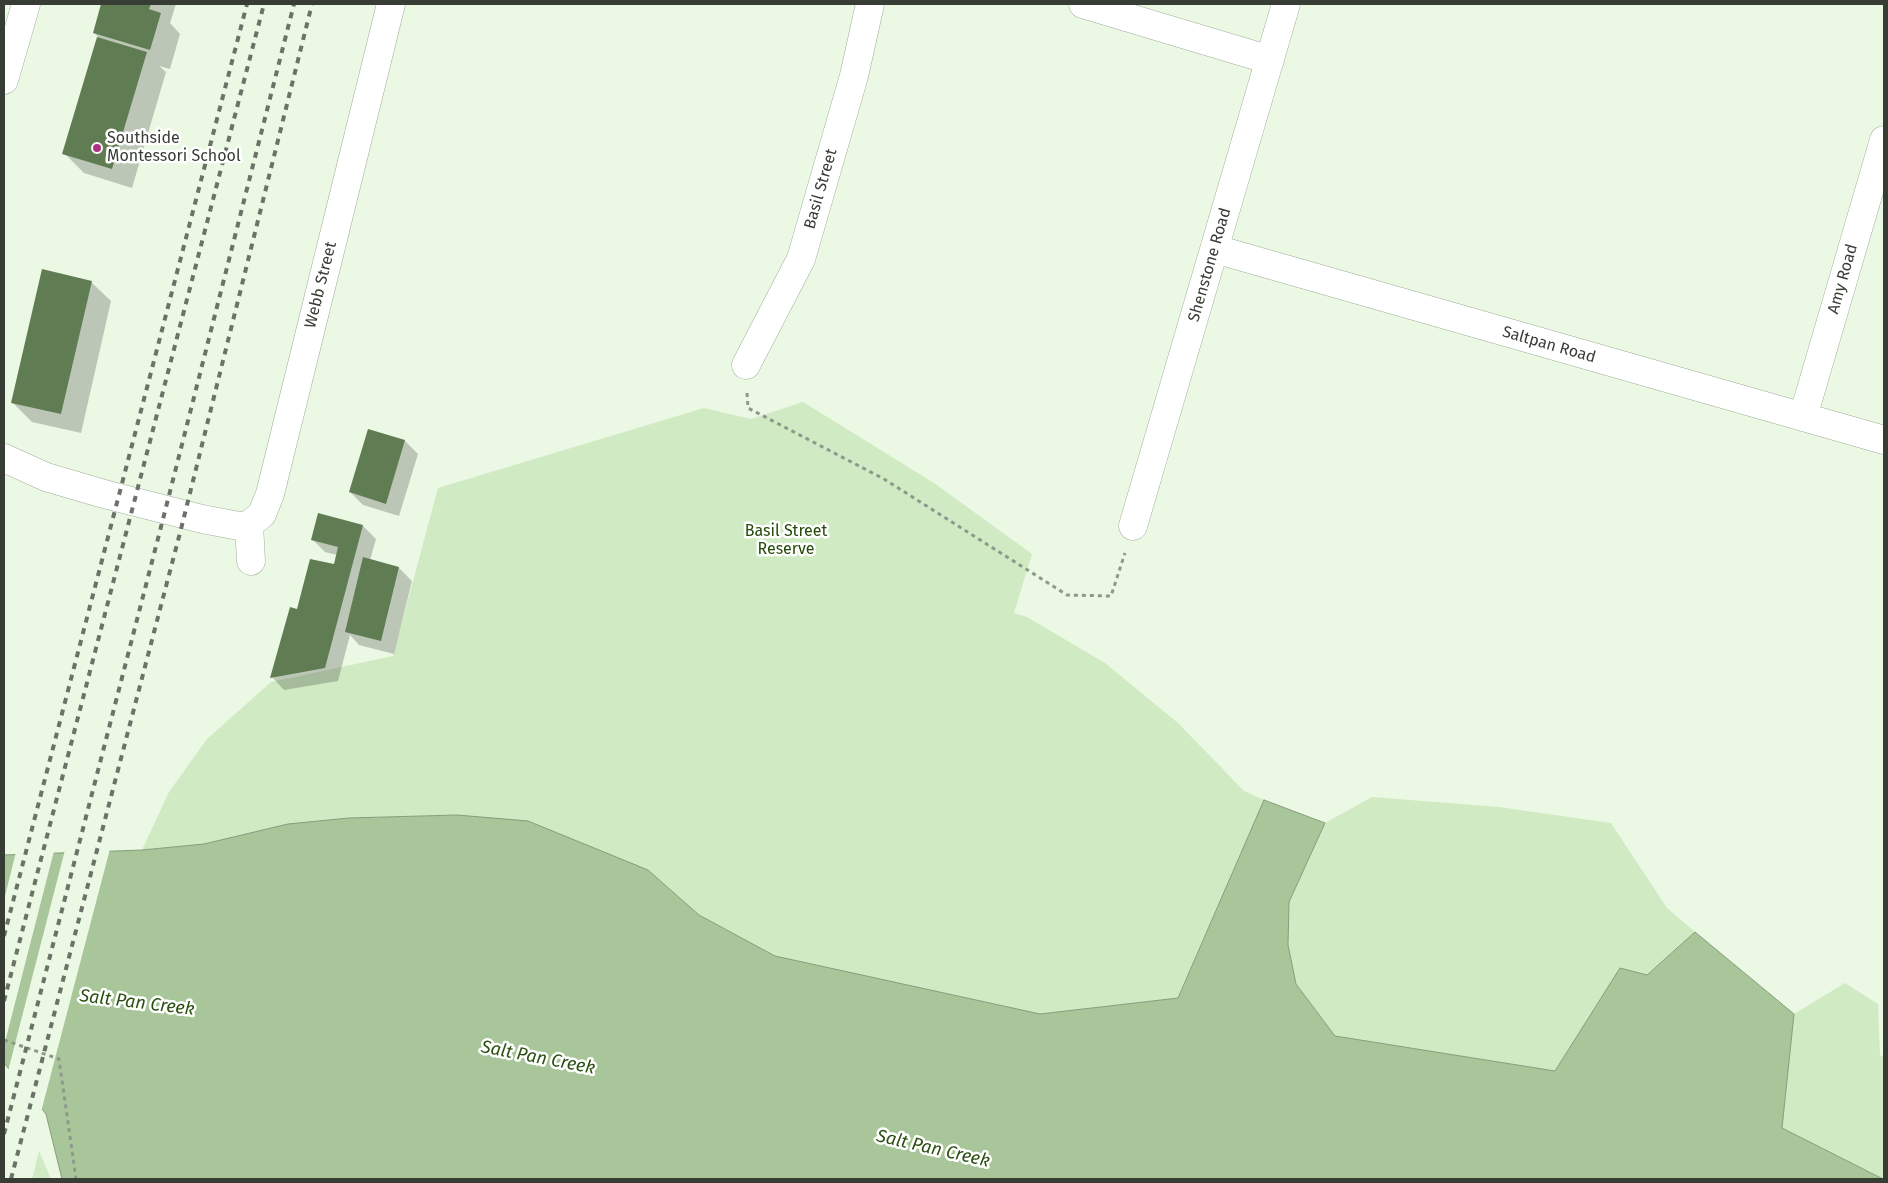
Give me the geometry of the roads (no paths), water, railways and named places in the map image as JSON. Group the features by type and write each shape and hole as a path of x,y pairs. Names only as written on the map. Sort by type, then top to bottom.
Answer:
{"street":[{"path":"4,80 26,4"},
{"name":"Webb Street","path":"249,525 262,514 270,494 391,4"},
{"name":"Basil Street","path":"746,365 801,259 854,76 870,4"},
{"path":"1083,4 1270,60"},
{"name":"Shenstone Road","path":"1134,526 1286,4"},
{"name":"Amy Road","path":"1802,417 1884,140"},
{"name":"Saltpan Road","path":"1215,249 1884,440"},
{"path":"4,458 46,477 104,494 202,519 239,526 249,525 251,561"}],"water":[{"name":"Salt Pan Creek","path":"1264,800 1325,823 1289,902 1288,945 1296,984 1335,1036 1555,1071 1620,968 1647,975 1695,932 1794,1014 1782,1128 1883,1179 62,1179 46,1114 4,1063 4,855 142,850 204,844 288,824 349,818 457,815 528,821 648,870 699,915 775,956 1040,1014 1178,998"}],"railway":[{"path":"4,936 247,4"},
{"path":"4,1001 264,4"},
{"path":"4,1134 294,4"},
{"path":"11,1179 181,529 312,4"}],"place":[{"name":"Southside Montessori School","path":"97,148"}],"park label":[{"name":"Basil Street Reserve","path":"786,541"}]}
